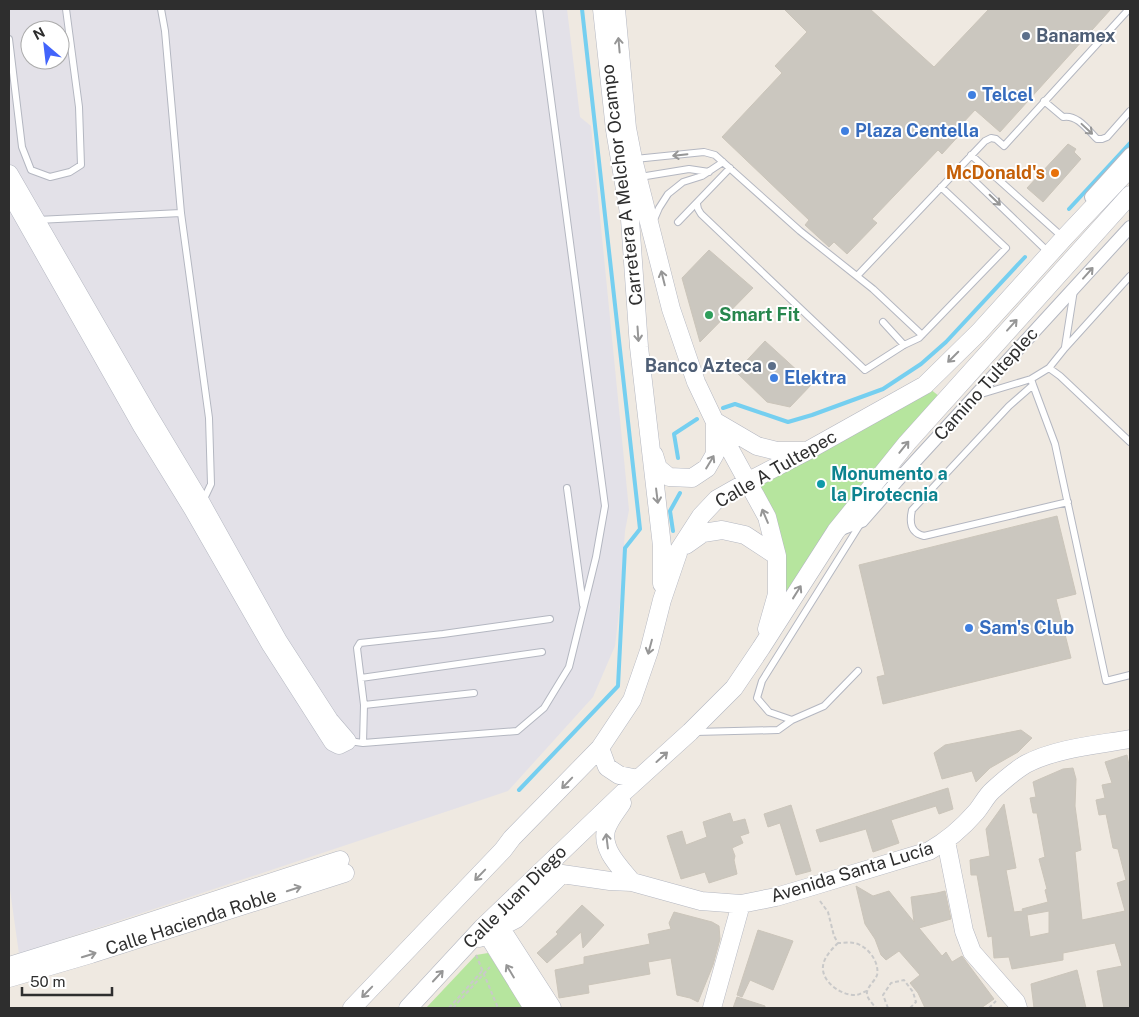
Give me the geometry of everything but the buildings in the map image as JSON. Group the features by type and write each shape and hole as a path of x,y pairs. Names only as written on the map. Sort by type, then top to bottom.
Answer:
{"main road":[{"name":"Carretera A Melchor Ocampo","path":"602,9 616,130 630,219 639,348 662,546 662,600"},
{"name":"Carretera A Melchor Ocampo","path":"616,9 627,128 671,309 696,382 715,422 767,517 777,556 777,594 761,648"},
{"name":"Calle A Tultepec","path":"352,1008 504,850 512,838 600,748 632,700 649,651 662,600 679,550 701,516 717,499 925,385 970,340 1130,168"},
{"path":"9,174 30,221"},
{"path":"9,190 30,221 278,641 329,720 355,742"},
{"path":"632,882 609,852 606,831 632,784 690,732 734,688 836,531 907,442 1130,196"},
{"path":"651,448 658,468 669,477 692,478 708,468 715,454 715,422"},
{"path":"715,422 757,446 777,451 807,451"},
{"path":"679,550 703,533 722,530 745,535 777,556"},
{"name":"Avenida Santa Lucía","path":"499,932 562,874 610,881 632,882 701,901 741,904 776,897 930,851 946,841 976,812 990,792 1025,765 1049,755 1130,739"},
{"path":"600,748 607,767 632,784"},
{"name":"Calle Juan Diego","path":"499,932 632,784"},
{"path":"946,841 964,931 972,952 1016,1002 1018,1008"},
{"name":"Calle Hacienda Roble","path":"9,966 342,866 91,954 9,978"},
{"path":"712,1008 741,904"},
{"path":"472,950 499,932"},
{"path":"499,932 533,1008"},
{"path":"499,932 552,1008"},
{"name":"Calle Juan Diego","path":"408,1008 472,950"}],"street":[{"path":"970,340 1000,296 1130,154"},
{"name":"Camino Tulteplec","path":"836,531 862,521 1130,227"}],"lane":[{"path":"9,39 22,147 31,170 50,177 70,172 81,165 79,107 66,9"},
{"path":"161,9 165,31 181,213 209,418 211,484 197,506"},
{"path":"539,9 605,506 584,608 569,667 544,708 517,731 355,742 364,705 357,648 360,643 550,619"},
{"path":"857,276 985,141 991,138 996,139 1004,146 1128,13"},
{"path":"1044,101 1063,118 1069,116 1075,118 1097,139 1106,137 1130,110"},
{"path":"634,159 704,152 715,155 800,231 896,309 922,335"},
{"path":"971,155 1058,233"},
{"path":"651,228 659,208 668,194 683,182 702,176 723,162"},
{"path":"960,166 1044,248"},
{"path":"678,222 730,168"},
{"path":"639,177 689,169 709,172"},
{"path":"678,171 683,182"},
{"path":"697,204 701,214 865,370 904,345 919,338 1006,248 941,187"},
{"path":"30,221 181,213"},
{"path":"1068,502 924,536 918,534 912,528 910,519 912,510 1032,382 1049,368 1130,276"},
{"path":"1065,348 1075,288"},
{"path":"883,322 904,345"},
{"path":"1049,368 1060,376 1130,442"},
{"path":"975,396 1032,382"},
{"path":"1032,382 1055,444 1106,681 1130,675"},
{"path":"567,488 584,608"},
{"path":"792,720 769,712 757,698 762,681 862,521"},
{"path":"361,678 542,652"},
{"path":"690,732 778,730 792,720 824,706 858,671"},
{"path":"364,705 474,693"}],"path":[{"path":"820,901 828,912 834,936 838,943"},
{"path":"453,1008 483,972 499,932"},
{"path":"838,943 859,944 864,946 873,957 877,974 867,991 856,995 844,993 832,986 826,977 823,967 830,952 838,943"},
{"path":"472,950 498,1008"},
{"path":"448,1008 483,972"},
{"path":"888,1008 883,995 891,983 904,980 913,992 916,1002 910,1008"},
{"path":"867,991 868,997 876,1008"},
{"path":"989,1008 999,999"},
{"path":"865,1008 869,1008"}],"shaded area":[{"path":"9,9 567,9 580,117 591,126 629,510 625,531 615,646 593,697 508,791 19,954 9,883"}],"green space":[{"path":"925,385 944,400 819,552 762,646 778,560 748,482"},
{"path":"488,953 523,1008 426,1008 476,955"}],"waterway":[{"path":"519,790 618,686 625,548 640,529 582,9"},
{"path":"1069,209 1130,143"},
{"path":"723,408 735,404 788,422 883,389 921,364 946,342 1025,257"},
{"path":"678,458 674,434 697,419"},
{"path":"673,531 670,511 680,493"}],"place":[{"name":"Banamex","path":"1026,36"},
{"name":"Telcel","path":"972,95"},
{"name":"Plaza Centella","path":"845,131"},
{"name":"McDonald's","path":"1055,173"},
{"name":"Smart Fit","path":"709,315"},
{"name":"Banco Azteca","path":"772,366"},
{"name":"Elektra","path":"774,378"},
{"name":"Monumento a la Pirotecnia","path":"821,484"},
{"name":"Sam's Club","path":"969,628"}]}
